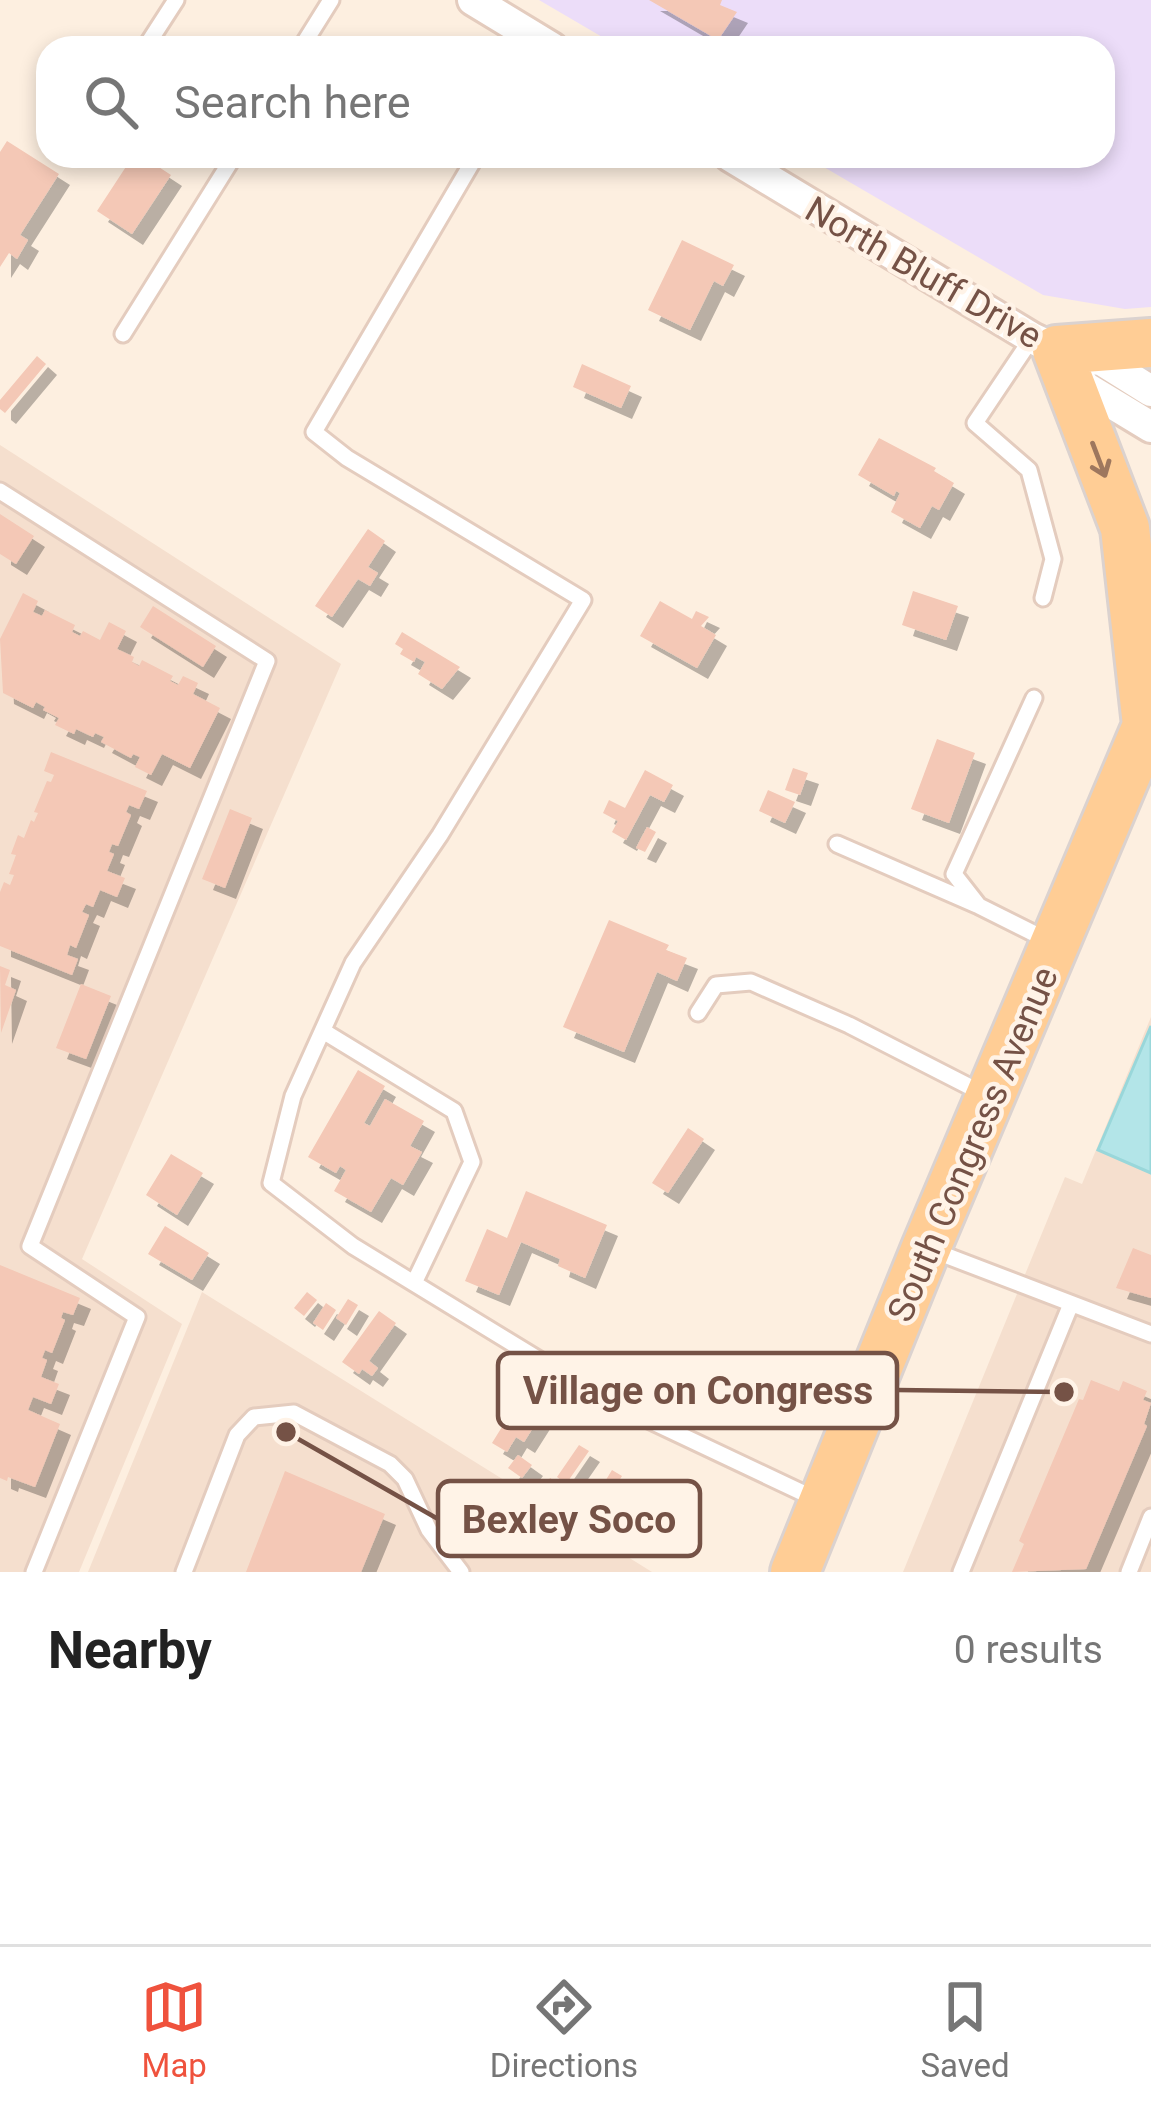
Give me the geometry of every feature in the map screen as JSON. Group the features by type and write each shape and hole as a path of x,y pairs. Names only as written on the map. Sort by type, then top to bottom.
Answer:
{"main road":[{"path":"1149,721 1125,528 1045,344 1151,343"},
{"name":"South Congress Avenue","path":"795,1572 1149,721"}],"street":[{"path":"472,0 532,36"},
{"name":"North Bluff Drive","path":"750,168 1045,344 1103,361 1151,392"},
{"name":"North Bluff Drive","path":"1045,344 1085,387 1151,427"}],"lane":[{"path":"153,36 176,0"},
{"path":"310,36 332,0"},
{"path":"122,334 226,168"},
{"path":"469,168 314,432 347,458 583,600 440,835 352,963 293,1096 271,1183 353,1246 600,1397 823,1502"},
{"path":"1042,598 1053,560 1029,470 975,423 1045,344"},
{"path":"0,491 267,661 30,1246 137,1317 34,1572"},
{"path":"979,906 954,874 1034,698"},
{"path":"837,844 1057,945"},
{"path":"698,1013 716,985 751,982 849,1025 990,1097"},
{"path":"322,1031 454,1111 472,1162 414,1283"},
{"path":"926,1248 1151,1334"},
{"path":"961,1572 1071,1304"},
{"path":"184,1572 237,1435 254,1417 274,1412 294,1413 390,1464 405,1479 429,1530 460,1572"},
{"path":"1129,1572 1151,1517"}],"shaded area":[{"path":"539,0 1151,0 1151,307 1125,309 1043,295 826,168 1115,168 1115,36 600,36"},
{"path":"0,445 341,664 82,1259 182,1324 79,1572 0,1572"},
{"path":"1151,1017 1151,1572 903,1572 1065,1177 1082,1184"},
{"path":"202,1292 652,1572 88,1572"}],"water":[{"path":"1151,1026 1151,1173 1098,1150"}],"building":[{"path":"649,0 722,0 720,5 737,12 721,36 711,36"},
{"path":"7,141 36,159 36,168 59,174 20,235 28,240 17,259 9,253 0,267 0,152"},
{"path":"125,168 160,168 171,175 132,234 97,211"},
{"path":"682,240 734,265 723,286 714,281 690,330 648,310"},
{"path":"37,356 46,364 5,413 0,400"},
{"path":"582,364 631,386 621,408 573,387"},
{"path":"879,438 936,468 954,483 939,510 932,506 920,528 891,512 900,493 894,496 858,475"},
{"path":"0,514 34,536 16,564 0,554"},
{"path":"368,529 385,541 368,567 378,573 370,586 358,579 332,617 315,606"},
{"path":"913,591 958,606 946,640 902,625"},
{"path":"23,593 38,601 33,612 42,616 45,610 75,625 72,632 80,636 83,631 100,640 109,622 126,631 117,649 134,657 132,662 139,666 142,660 173,676 170,681 178,685 183,676 198,683 193,694 220,708 190,768 162,754 151,775 135,767 140,757 133,754 131,758 101,742 104,737 76,729 74,734 55,725 59,718 45,707 36,702 33,708 3,693 0,639"},
{"path":"660,601 692,619 696,611 709,617 701,626 716,635 697,668 640,636"},
{"path":"153,606 216,646 203,667 140,627"},
{"path":"402,632 460,667 442,689 418,674 425,662 400,654 403,649 395,644"},
{"path":"937,739 975,753 949,823 911,809"},
{"path":"51,752 147,791 139,809 129,805 126,812 131,815 118,846 112,844 109,852 114,854 107,871 125,878 117,897 100,890 93,907 86,904 82,912 89,915 76,948 70,945 67,955 78,959 72,975 0,946 0,892 14,875 9,874 16,855 11,854 18,835 24,838 31,820 34,822 47,781 54,775 44,771"},
{"path":"793,768 808,773 800,795 785,790"},
{"path":"645,770 673,785 664,802 650,795 626,840 612,832 618,821 603,813 609,800 625,808"},
{"path":"768,790 795,802 785,823 759,811"},
{"path":"230,809 252,818 225,888 202,879"},
{"path":"647,827 656,832 645,852 636,848"},
{"path":"609,920 669,945 666,950 687,958 677,981 657,972 624,1052 563,1027"},
{"path":"0,966 10,970 5,985 16,990 1,1033"},
{"path":"81,984 111,996 86,1059 56,1048"},
{"path":"358,1070 385,1086 364,1123 370,1126 385,1099 424,1121 410,1146 422,1152 403,1185 391,1178 371,1212 334,1191 346,1170 340,1166 336,1173 308,1157"},
{"path":"688,1128 704,1139 668,1193 652,1183"},
{"path":"171,1154 203,1173 177,1215 146,1195"},
{"path":"526,1191 607,1225 585,1278 558,1266 560,1259 521,1242 499,1295 465,1281 487,1229 507,1238"},
{"path":"165,1226 209,1253 192,1280 148,1254"},
{"path":"1133,1248 1151,1255 1151,1298 1116,1288"},
{"path":"0,1265 80,1298 73,1315 63,1312 65,1320 52,1353 45,1350 42,1358 47,1360 41,1377 59,1384 51,1404 33,1397 28,1410 60,1424 35,1487 0,1478"},
{"path":"307,1292 317,1300 304,1316 294,1308"},
{"path":"348,1299 358,1305 346,1325 336,1318"},
{"path":"326,1303 336,1310 323,1330 313,1323"},
{"path":"379,1311 396,1323 369,1361 378,1368 372,1376 362,1369 359,1374 342,1362"},
{"path":"1091,1380 1119,1391 1123,1381 1147,1391 1143,1400 1151,1403 1147,1426 1086,1569 1012,1572 1024,1544 1019,1541"},
{"path":"520,1398 543,1412 524,1442 516,1437 507,1452 492,1443"},
{"path":"579,1445 589,1451 566,1484 557,1477"},
{"path":"518,1455 532,1465 522,1478 508,1468"},
{"path":"612,1470 622,1476 603,1507 593,1501"},
{"path":"285,1471 385,1514 361,1572 246,1572"},
{"path":"550,1478 568,1489 561,1500 543,1490"}],"place":[{"name":"Village on Congress","path":"1064,1392"},
{"name":"Bexley Soco","path":"286,1432"}]}
